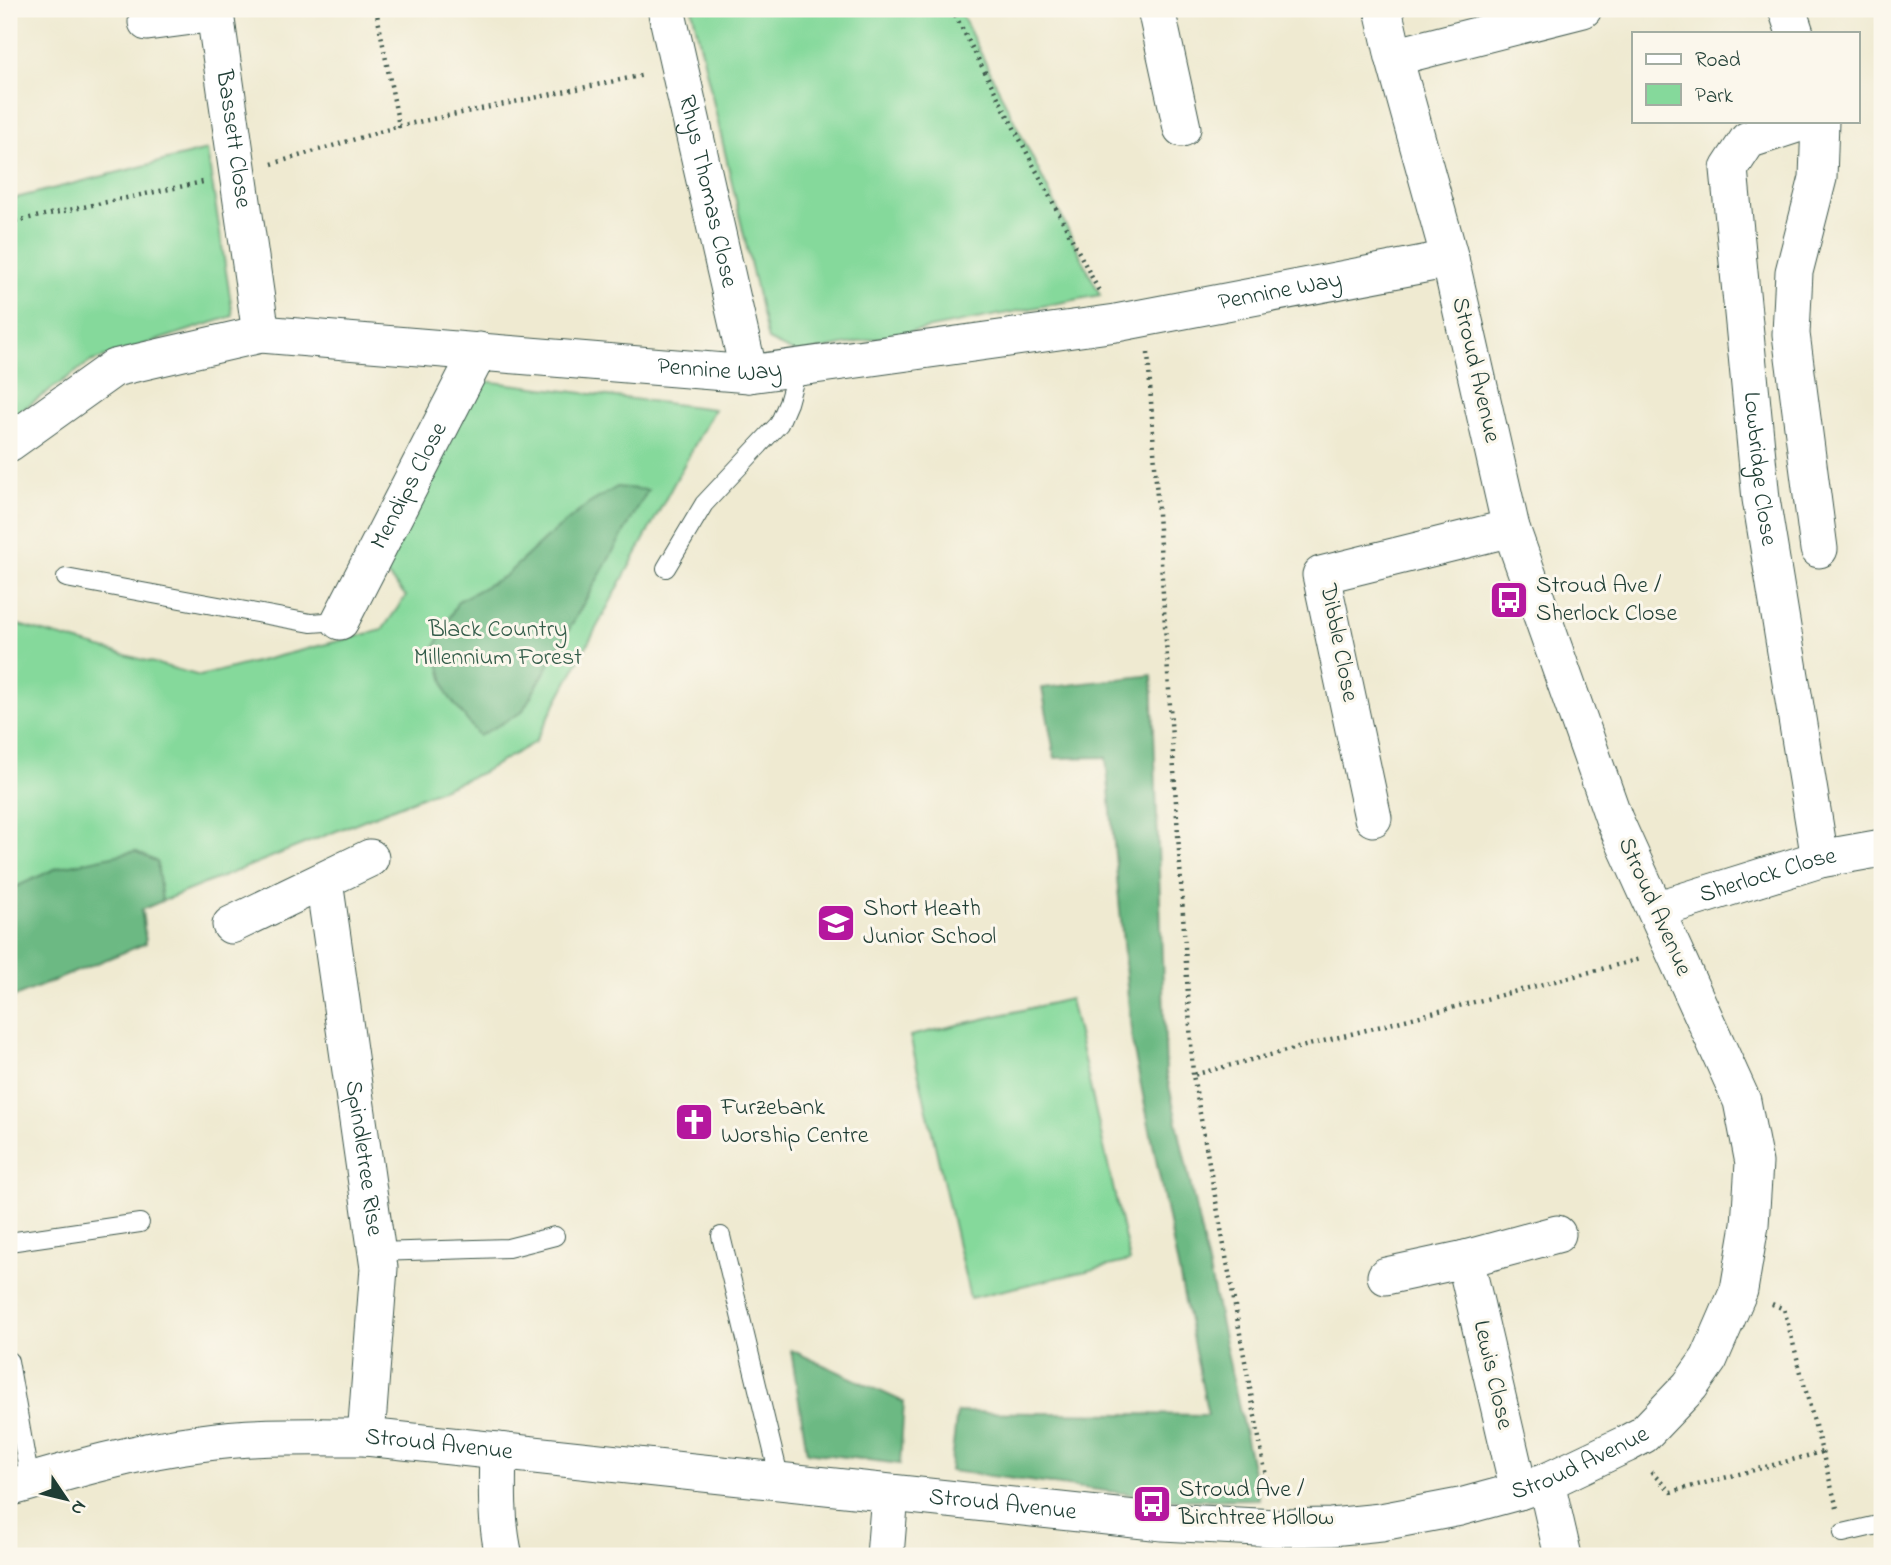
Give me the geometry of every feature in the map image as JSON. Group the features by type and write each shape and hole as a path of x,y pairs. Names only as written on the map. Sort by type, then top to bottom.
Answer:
{"street":[{"name":"Rhys Thomas Close","path":"666,9 749,374"},
{"path":"1156,9 1182,128"},
{"name":"Stroud Avenue","path":"19,1485 122,1457 200,1443 273,1437 366,1437 1163,1522 1236,1541 1276,1528 1331,1527 1381,1522 1460,1507 1533,1487 1643,1435 1690,1386 1709,1359 1739,1290 1750,1225 1754,1163 1742,1101 1614,819 1511,528 1450,259 1383,9"},
{"path":"1394,57 1583,9"},
{"path":"1787,9 1795,32"},
{"name":"Bassett Close","path":"147,22 215,13 261,334"},
{"name":"Lowbridge Close","path":"1803,122 1748,140 1729,169 1761,499 1820,859"},
{"name":"Lowbridge Close","path":"1818,549 1791,334 1794,272 1818,178 1820,122"},
{"name":"Pennine Way","path":"9,443 114,368 261,334 749,374 1131,320 1450,259"},
{"name":"Mendips Close","path":"340,621 479,351"},
{"name":"Dibble Close","path":"1373,818 1321,575 1511,528"},
{"name":"Sherlock Close","path":"1656,909 1820,859 1882,848"},
{"path":"231,925 370,858"},
{"name":"Spindletree Rise","path":"324,881 379,1268 366,1437"},
{"path":"1386,1276 1465,1259 1558,1234"},
{"name":"Lewis Close","path":"1465,1259 1533,1487 1563,1556"},
{"path":"498,1451 500,1542 504,1556"},
{"path":"885,1556 890,1494"}],"lane":[{"path":"666,568 704,505 779,424 798,367"},
{"path":"66,578 311,623 340,621"},
{"path":"9,1242 140,1223"},
{"path":"376,1252 508,1248 555,1236"},
{"path":"721,1236 780,1480"},
{"path":"9,1361 19,1485"},
{"path":"1843,1534 1882,1524"}],"path":[{"path":"376,9 399,126"},
{"path":"952,9 1131,320 1193,1075 1276,1528"},
{"path":"9,213 11,222 238,174 399,126 680,67"},
{"path":"1193,1075 1674,950"},
{"path":"1739,1290 1784,1309 1843,1534"},
{"path":"1626,1444 1671,1492 1822,1452"}],"green space":[{"path":"692,9 959,9 1100,295 797,354 768,340"},
{"path":"207,150 233,316 90,362 9,419 9,184 12,199"},
{"path":"476,380 714,409 535,742 481,773 142,909 146,943 9,999 9,611 15,624 200,676 382,630 406,596 385,573"},
{"name":"Black Country Millennium Forest","path":"617,487 648,490 522,712 479,736 447,694 435,647 458,601 505,576 587,505"},
{"path":"1152,675 1166,1072 1259,1499 1177,1500 950,1471 957,1412 1208,1415 1132,1041 1106,757 1055,758 1042,688"},
{"path":"135,851 157,862 162,901 141,910 146,943 9,999 9,890 57,868"},
{"path":"1070,999 1130,1261 970,1298 910,1036"},
{"path":"791,1350 904,1402 900,1464 807,1452"}],"place":[{"name":"Stroud Ave / Sherlock Close","path":"1509,600"},
{"name":"Short Heath Junior School","path":"836,923"},
{"name":"Furzebank Worship Centre","path":"694,1122"},
{"name":"Stroud Ave / Birchtree Hollow","path":"1152,1504"}]}
